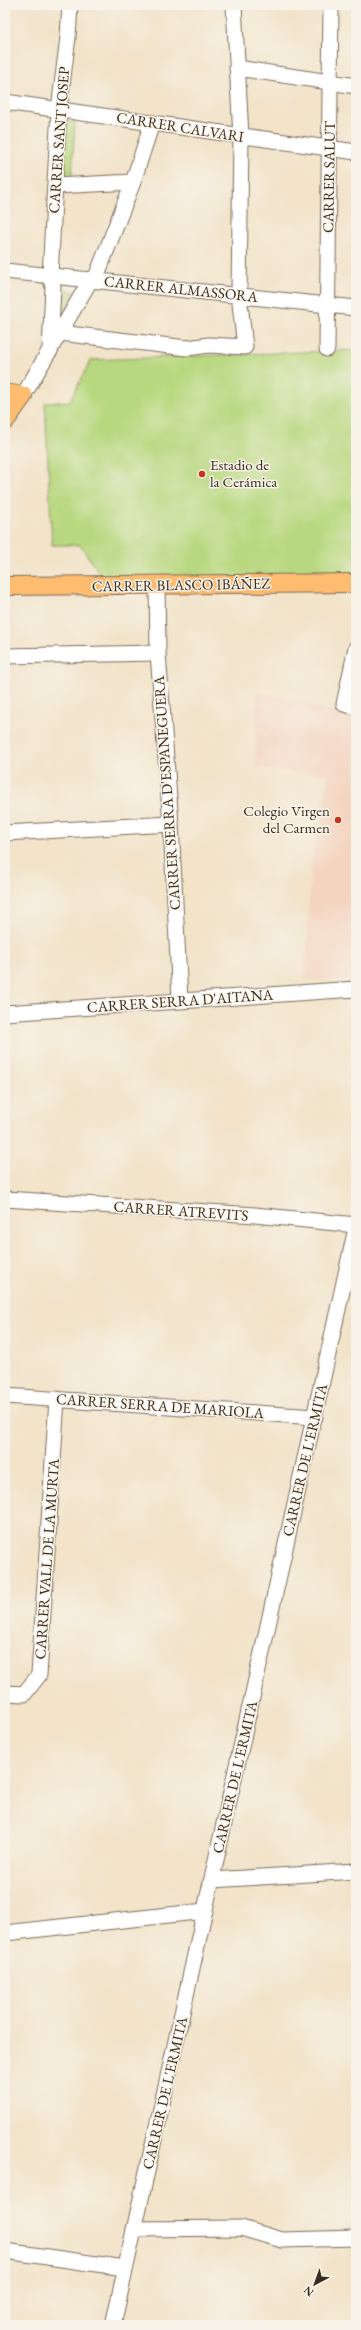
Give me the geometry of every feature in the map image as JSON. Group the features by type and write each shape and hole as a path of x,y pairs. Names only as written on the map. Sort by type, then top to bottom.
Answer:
{"main road":[{"path":"5,393 23,396 5,421"},
{"name":"CARRER BLASCO IBÁÑEZ","path":"5,586 157,586 356,583"}],"street":[{"name":"CARRER SANT JOSEP","path":"50,351 53,287 50,276 59,109 68,37 70,5"},
{"path":"60,333 187,348 209,345 245,347 239,295 241,137 234,5"},
{"name":"CARRER SALUT","path":"327,349 328,148 331,82 331,5"},
{"path":"237,68 356,86"},
{"name":"CARRER CALVARI","path":"5,102 241,137 356,152"},
{"path":"23,396 93,280 133,182 152,123"},
{"path":"55,186 133,182"},
{"name":"CARRER ALMASSORA","path":"5,272 356,308"},
{"name":"CARRER SERRA D'ESPANEGUERA","path":"157,586 158,653 180,1000"},
{"path":"350,706 356,648"},
{"path":"5,656 158,653"},
{"path":"5,833 170,824"},
{"name":"CARRER SERRA D'AITANA","path":"5,1013 356,989"},
{"name":"CARRER ATREVITS","path":"5,1199 255,1216 356,1225"},
{"name":"CARRER DE L'ERMITA","path":"113,2325 356,1228"},
{"name":"CARRER SERRA DE MARIOLA","path":"5,1396 315,1417"},
{"name":"CARRER VALL DE LA MURTA","path":"5,1693 24,1694 39,1675 57,1399"},
{"path":"212,1880 356,1871"},
{"path":"5,1933 205,1911"},
{"path":"134,2229 241,2228 282,2240 356,2238"},
{"path":"5,2251 126,2268"}],"shaded area":[{"name":"Colegio Virgen del Carmen","path":"256,691 356,718 356,979 305,980 311,864 329,775 256,768"}],"green space":[{"path":"75,121 72,176 60,176 65,123"},
{"path":"60,290 76,292 59,321"},
{"name":"Estadio de la Cerámica","path":"356,350 356,581 106,583 80,545 52,545 45,403 70,401 91,360"}],"place":[{"name":"Estadio de la Cerámica","path":"202,474"},
{"name":"Colegio Virgen del Carmen","path":"338,820"}]}
